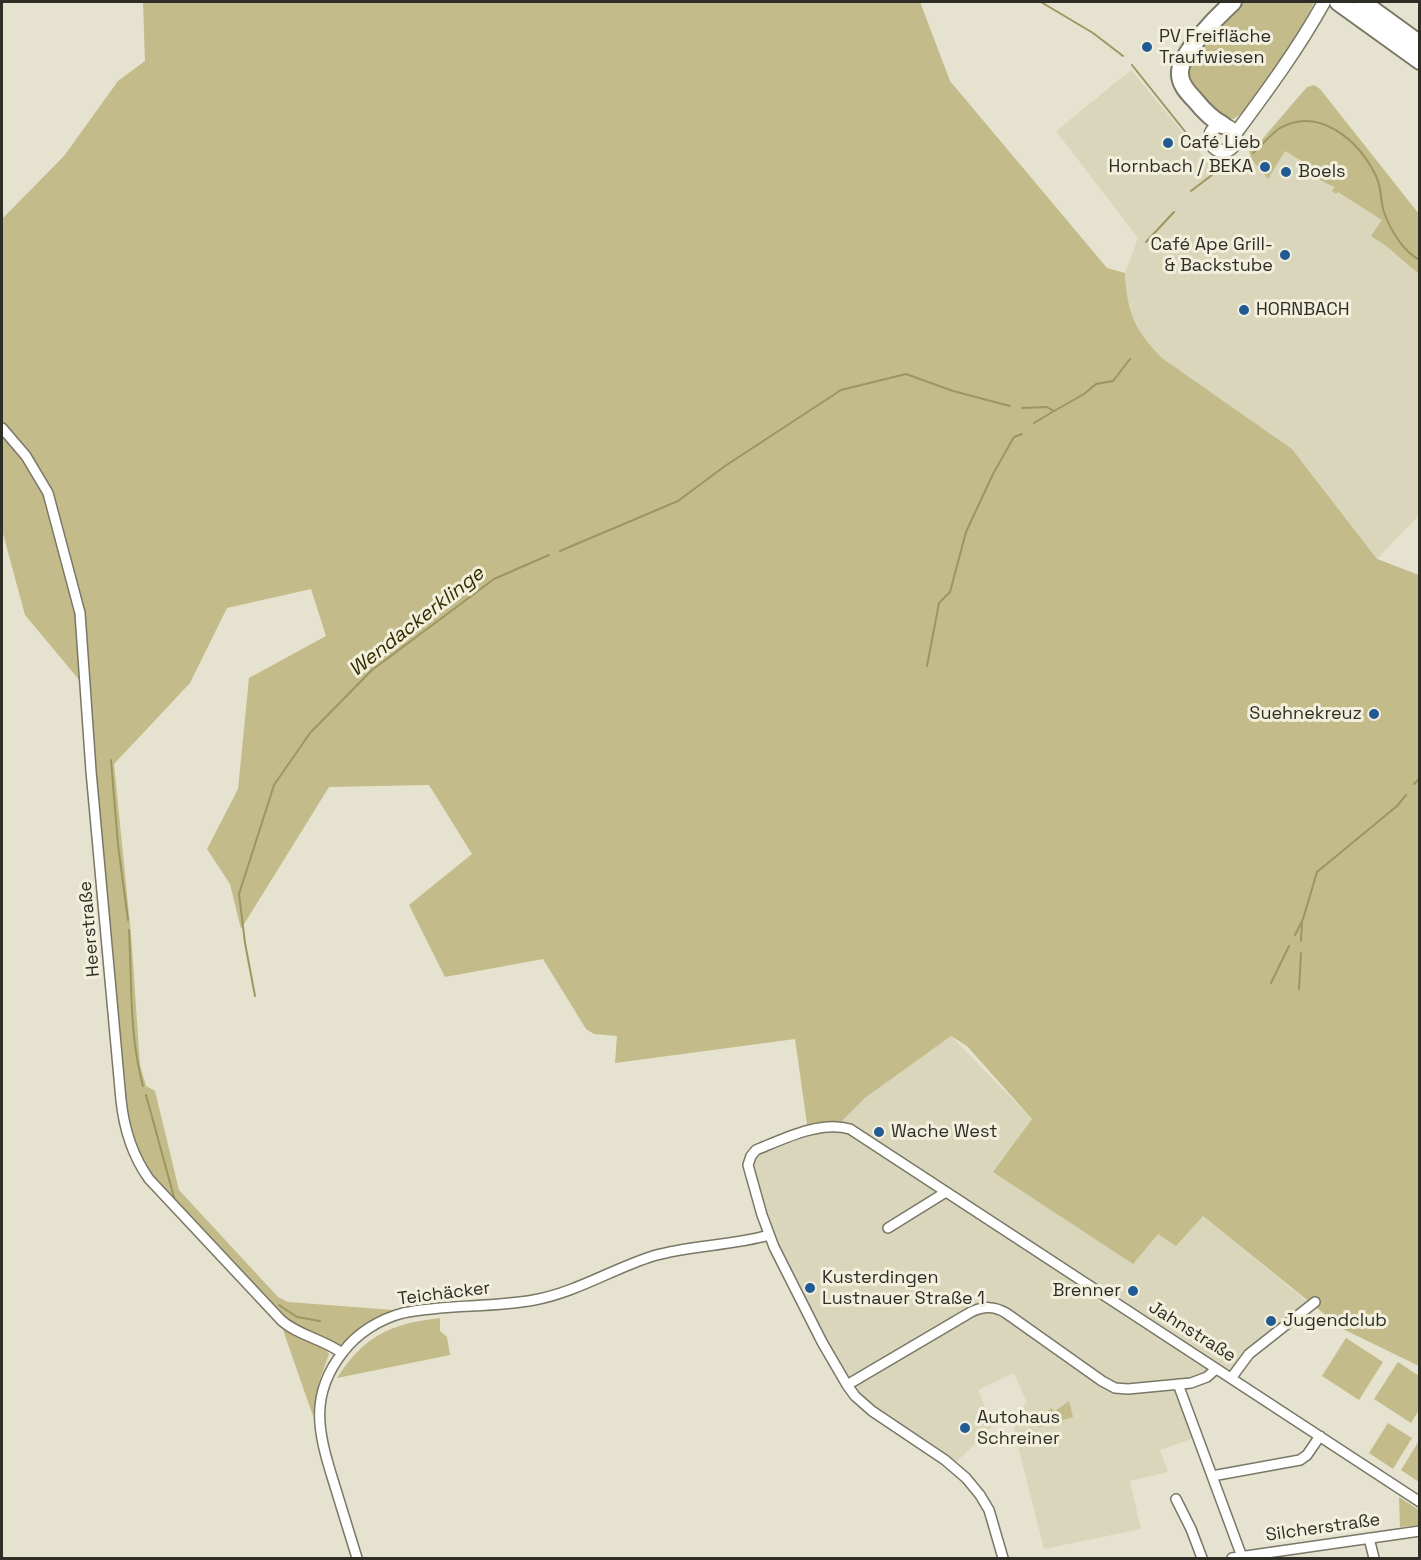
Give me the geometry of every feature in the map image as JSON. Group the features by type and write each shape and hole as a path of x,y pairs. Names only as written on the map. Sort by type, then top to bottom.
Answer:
{"highway":[{"path":"1219,2 1211,16 1179,51 1172,64 1176,86 1224,129"},
{"path":"1224,129 1188,93 1181,81 1180,73 1182,63 1192,48 1233,2"},
{"path":"1362,2 1419,44"},
{"path":"1337,3 1419,61"}],"street":[{"path":"1224,129 1253,108 1280,74 1324,2"},
{"name":"Heerstraße","path":"2,428 26,456 48,493 80,612 90,759 122,1107 129,1141 149,1179 281,1320 292,1328 321,1340 342,1353"},
{"name":"Jahnstraße","path":"769,1235 750,1175 748,1165 751,1156 756,1150 825,1126 838,1125 850,1129 1216,1369 1232,1377 1419,1502"},
{"path":"888,1228 946,1191"},
{"path":"769,1235 793,1286 855,1396 945,1460 966,1478 989,1510 1004,1558"},
{"name":"Teichäcker","path":"357,1558 319,1429 319,1406 323,1386 342,1353 366,1330 383,1320 402,1314 538,1299 579,1287 654,1256 769,1235"},
{"path":"1232,1377 1249,1354 1315,1302"},
{"path":"847,1385 971,1312 985,1307 1006,1313 1108,1385 1128,1389 1178,1384 1202,1380 1216,1369"},
{"path":"1178,1384 1241,1558"},
{"path":"1212,1476 1302,1460 1320,1436"},
{"path":"1176,1499 1202,1558"},
{"name":"Silcherstraße","path":"1241,1558 1419,1531"},
{"path":"1369,1538 1374,1558"}],"shaded area":[{"path":"143,2 920,2 950,81 1107,268 1125,273 1130,310 1152,348 1162,358 1292,449 1377,559 1419,575 1419,1366 1343,1329 1203,1216 1176,1246 1158,1234 1133,1264 993,1172 1032,1119 967,1046 951,1036 865,1098 838,1125 808,1131 795,1039 615,1063 617,1036 594,1034 586,1029 543,959 445,977 409,905 472,854 429,785 329,787 241,929 230,884 207,849 238,789 249,678 326,636 311,589 227,608 190,683 114,764 131,934 140,1065 146,1086 155,1091 179,1190 278,1297 288,1302 393,1310 395,1316 383,1320 342,1353 292,1328 149,1179 129,1141 86,688 25,615 2,530 2,219 64,156 118,81 145,61"},
{"path":"1239,2 1314,2 1301,30 1268,83 1245,110 1233,119 1226,120 1221,119 1183,75 1184,69"},
{"path":"1131,70 1211,166 1222,162 1233,169 1252,163 1249,150 1260,142 1307,87 1419,261 1419,515 1377,559 1292,449 1162,358 1145,341 1133,320 1127,298 1125,273 1138,238 1056,131"},
{"path":"1314,85 1320,89 1419,214 1419,274 1371,236 1382,220 1338,192 1336,194 1332,191 1335,187 1300,167 1302,161 1285,151 1268,179 1251,158 1249,150 1260,142 1307,87"},
{"path":"951,1036 1032,1119 994,1172 1158,1234 1203,1216 1311,1305 1271,1336 1232,1377 1216,1369 1178,1385 1197,1437 1160,1450 1168,1472 1130,1481 1141,1529 1044,1549 1015,1434 1013,1415 1027,1403 1014,1373 978,1390 993,1426 953,1465 872,1411 847,1385 762,1215 751,1156 756,1150 838,1125 865,1098"},
{"path":"440,1318 440,1331 447,1337 450,1355 337,1378 358,1351 380,1334 407,1324"},
{"path":"283,1330 320,1346 329,1354 319,1382 313,1416"},
{"path":"1346,1338 1383,1362 1359,1400 1322,1376"},
{"path":"1398,1362 1419,1376 1419,1410 1411,1423 1374,1399"},
{"path":"1069,1401 1073,1417 1037,1426 1039,1419 1051,1408 1055,1411"},
{"path":"1388,1423 1412,1438 1393,1469 1369,1453"},
{"path":"1419,1441 1419,1482 1401,1470"},
{"path":"1399,1497 1419,1510 1419,1525 1400,1527"}],"waterway":[{"path":"1041,2 1093,33 1123,56"},
{"path":"1132,65 1195,144"},
{"path":"1253,153 1277,130 1295,122 1309,121 1323,124 1337,131 1349,140 1369,163 1378,180 1384,212 1390,226 1408,252 1420,260"},
{"path":"1217,167 1226,166"},
{"name":"Wendackerklinge","path":"1191,191 1212,175"},
{"name":"Wendackerklinge","path":"1146,242 1174,212"},
{"name":"Wendackerklinge","path":"1022,408 1047,407 1054,411 1084,394 1096,384 1113,381 1130,359"},
{"name":"Wendackerklinge","path":"560,551 678,501 725,466 841,390 906,374 953,391 1010,406"},
{"path":"1034,423 1054,411"},
{"path":"927,666 939,603 950,592 966,532 993,474 1014,437 1022,434"},
{"path":"1420,539 1420,556"},
{"name":"Wendackerklinge","path":"255,996 239,894 274,785 310,733 372,670 494,579 549,555"},
{"path":"111,760 118,845 128,920"},
{"path":"1414,784 1420,778"},
{"path":"1295,935 1303,919 1317,872 1397,806 1406,795"},
{"path":"1301,941 1302,923"},
{"path":"129,930 133,1028 143,1086"},
{"path":"1271,983 1289,946"},
{"path":"1299,989 1301,953"},
{"path":"146,1095 175,1201"},
{"path":"279,1305 297,1317 320,1321"}],"place":[{"name":"PV Freifläche Traufwiesen","path":"1147,47"},
{"name":"Café Lieb","path":"1168,143"},
{"name":"Hornbach / BEKA","path":"1265,167"},
{"name":"Boels","path":"1286,172"},
{"name":"Café Ape Grill- & Backstube","path":"1285,255"},
{"name":"HORNBACH","path":"1244,310"},
{"name":"Suehnekreuz","path":"1374,714"},
{"name":"Wache West","path":"879,1132"},
{"name":"Kusterdingen Lustnauer Straße 1","path":"810,1288"},
{"name":"Brenner","path":"1133,1291"},
{"name":"Jugendclub","path":"1271,1321"},
{"name":"Autohaus Schreiner","path":"965,1428"}]}
